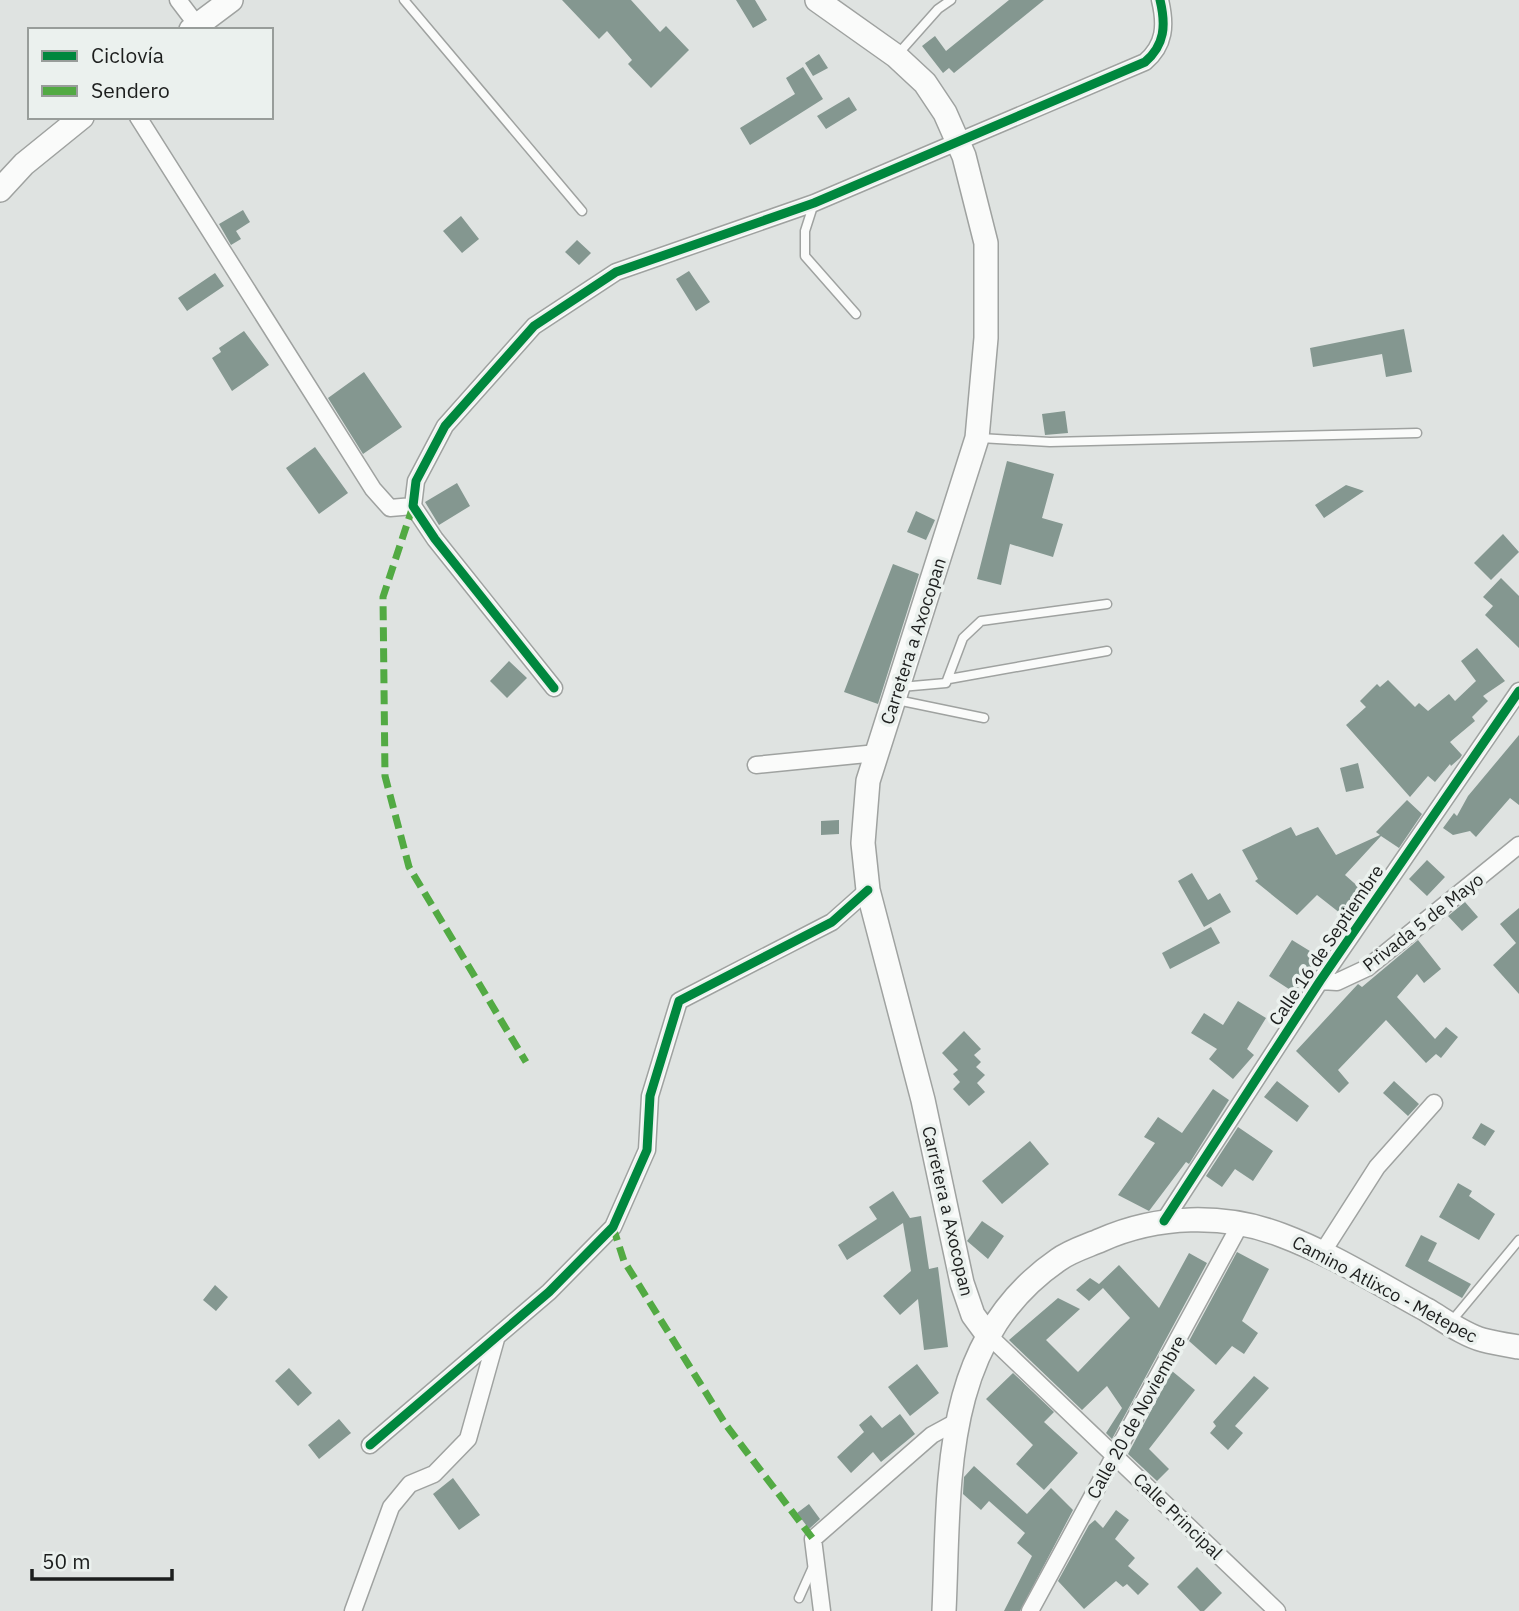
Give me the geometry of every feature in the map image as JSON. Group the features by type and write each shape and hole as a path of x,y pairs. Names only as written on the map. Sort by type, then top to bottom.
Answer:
{"main road":[{"path":"194,27 231,0"},
{"name":"Carretera a Axocopan","path":"817,0 896,56 925,83 946,113 958,144 986,243 986,338 977,438 868,781 863,843 868,890 923,1100 962,1283 973,1315 987,1334"},
{"path":"0,190 24,164 80,119"},
{"name":"Camino Atlixco - Metepec","path":"944,1611 956,1422 965,1384 987,1334 1013,1299 1059,1259 1116,1233 1164,1221 1241,1223 1280,1235 1322,1253 1480,1339 1519,1348"}],"street":[{"path":"178,0 194,27"},
{"path":"554,688 435,539 413,506 416,481 445,426 534,326 616,272 814,203 958,144 1145,62 1154,54 1164,32 1160,0"},
{"path":"139,119 373,489 390,508 413,506"},
{"name":"Calle 16 de Septiembre","path":"1164,1221 1320,981 1519,691"},
{"path":"756,765 877,752"},
{"name":"Privada 5 de Mayo","path":"1320,981 1337,982 1367,968 1519,845"},
{"path":"370,1445 496,1339 613,1227 647,1150 650,1096 679,1001 832,922 868,890"},
{"path":"1322,1253 1377,1167 1434,1103"},
{"name":"Calle 20 de Noviembre","path":"1030,1611 1241,1223"},
{"name":"Calle Principal","path":"987,1334 1277,1611"},
{"path":"353,1611 391,1507 410,1484 434,1474 468,1439 496,1339"},
{"path":"822,1611 814,1546 932,1435 956,1422"}],"lane":[{"path":"404,0 582,211"},
{"path":"896,56 938,9 951,0"},
{"path":"814,203 805,231 805,256 856,314"},
{"path":"977,438 1050,442 1417,433"},
{"path":"949,679 963,638 981,621 1107,604"},
{"path":"896,693 941,685 949,679 1107,651"},
{"path":"896,693 984,718"},
{"path":"1450,1323 1519,1240"},
{"path":"799,1598 810,1578 814,1546"}],"building":[{"path":"562,0 631,0 660,32 666,26 689,50 651,88 628,64 632,60 607,31 599,39"},
{"path":"736,0 755,0 767,20 753,28"},
{"path":"1009,0 1044,0 954,73 949,68 943,73 922,46 935,36 946,51"},
{"path":"819,54 828,68 813,76 805,63"},
{"path":"803,67 823,99 750,145 740,128 795,94 786,78"},
{"path":"849,97 857,110 826,129 817,116"},
{"path":"243,210 250,222 236,231 241,239 231,245 219,224"},
{"path":"461,216 479,239 462,253 443,231"},
{"path":"577,240 591,253 579,265 565,252"},
{"path":"689,271 710,302 696,311 676,279"},
{"path":"215,273 224,286 187,311 178,298"},
{"path":"1404,329 1412,372 1386,377 1382,354 1313,367 1310,348"},
{"path":"244,331 269,365 232,391 212,358 221,352 219,348"},
{"path":"364,372 402,427 363,454 328,398"},
{"path":"1065,411 1068,433 1045,435 1042,414"},
{"path":"315,447 348,493 319,514 286,468"},
{"path":"1007,461 1054,474 1042,518 1063,524 1053,557 1010,544 1001,585 977,579"},
{"path":"457,483 470,506 439,525 425,502"},
{"path":"1346,485 1364,491 1324,518 1315,505"},
{"path":"916,511 935,520 926,540 907,532"},
{"path":"1503,534 1519,552 1491,580 1474,563"},
{"path":"893,564 919,574 878,704 844,692"},
{"path":"1501,578 1519,596 1519,648 1485,615 1493,606 1483,597"},
{"path":"1477,648 1505,681 1483,696 1488,701 1472,717 1475,721 1450,742 1462,755 1460,758 1451,766 1450,764 1435,782 1428,776 1410,797 1346,725 1366,707 1360,701 1377,684 1380,687 1388,680 1415,707 1419,703 1428,711 1449,694 1455,701 1476,681 1461,661"},
{"path":"509,661 527,678 507,698 490,681"},
{"path":"1519,735 1519,805 1510,798 1476,837 1470,831 1453,835 1443,828 1454,813 1457,816 1468,796"},
{"path":"1358,763 1364,788 1346,792 1340,768"},
{"path":"1407,800 1422,814 1399,848 1381,836 1345,875 1362,890 1345,917 1317,895 1297,915 1255,881 1258,879 1242,850 1291,827 1296,836 1318,827 1336,855 1380,835 1376,832"},
{"path":"839,820 839,834 821,835 821,821"},
{"path":"1427,860 1445,877 1427,896 1409,879"},
{"path":"1192,873 1208,900 1220,893 1231,912 1204,927 1178,881"},
{"path":"1465,902 1478,917 1462,931 1448,916"},
{"path":"1519,908 1519,994 1493,965 1516,943 1500,924"},
{"path":"1211,927 1220,943 1170,969 1162,953"},
{"path":"1292,940 1318,956 1295,993 1269,976"},
{"path":"1418,940 1441,969 1424,983 1417,974 1397,997 1435,1039 1446,1027 1458,1037 1441,1058 1436,1054 1426,1063 1386,1020 1338,1070 1349,1083 1339,1093 1296,1051 1358,984 1362,987"},
{"path":"1238,1001 1266,1018 1247,1049 1254,1055 1233,1079 1209,1059 1217,1049 1191,1033 1204,1013 1223,1025"},
{"path":"964,1031 981,1049 974,1055 981,1062 976,1067 985,1075 977,1083 985,1092 969,1106 953,1089 960,1082 953,1074 958,1070 942,1053"},
{"path":"1277,1081 1309,1106 1297,1122 1264,1097"},
{"path":"1394,1081 1419,1104 1408,1116 1383,1093"},
{"path":"1213,1089 1229,1100 1189,1164 1186,1162 1149,1211 1118,1195 1155,1143 1144,1137 1158,1117 1182,1133"},
{"path":"1481,1123 1495,1131 1485,1146 1472,1138"},
{"path":"1238,1127 1273,1151 1253,1181 1235,1169 1222,1187 1206,1176"},
{"path":"1030,1141 1049,1164 1002,1204 982,1181"},
{"path":"1458,1183 1472,1191 1469,1196 1495,1214 1479,1240 1439,1217"},
{"path":"893,1191 910,1218 921,1216 929,1269 938,1267 948,1347 924,1350 918,1299 900,1315 883,1296 911,1271 903,1223 847,1260 838,1245 877,1219 869,1207"},
{"path":"982,1221 1004,1236 988,1259 967,1241"},
{"path":"1421,1235 1437,1243 1428,1261 1471,1284 1462,1298 1405,1266"},
{"path":"1237,1252 1269,1269 1242,1321 1258,1333 1244,1354 1232,1346 1216,1365 1189,1341"},
{"path":"1189,1253 1207,1263 1112,1439 1106,1433 1122,1408 1107,1386 1082,1410 1009,1340 1058,1298 1080,1309 1046,1340 1078,1372 1130,1318 1103,1288 1089,1301 1076,1290 1090,1278 1099,1284 1119,1265 1159,1308"},
{"path":"215,1285 228,1297 216,1311 203,1300"},
{"path":"917,1364 939,1393 910,1416 888,1387"},
{"path":"289,1368 312,1393 298,1406 275,1381"},
{"path":"1172,1371 1195,1390 1149,1449 1169,1469 1157,1481 1128,1454"},
{"path":"1013,1373 1054,1412 1044,1422 1078,1453 1044,1490 1016,1464 1033,1445 986,1399"},
{"path":"1254,1376 1269,1388 1235,1426 1243,1433 1228,1450 1210,1433 1216,1426 1213,1422"},
{"path":"900,1414 915,1434 881,1462 873,1452 851,1473 837,1457 864,1432 859,1425 871,1415 882,1428"},
{"path":"339,1419 351,1433 319,1459 308,1445"},
{"path":"974,1466 1027,1514 1051,1488 1073,1510 1020,1611 1004,1611 1032,1556 1017,1543 1025,1533 989,1501 981,1510 963,1494 964,1477"},
{"path":"453,1478 480,1515 459,1530 433,1494"},
{"path":"809,1504 820,1519 809,1529 797,1513"},
{"path":"1116,1510 1129,1520 1115,1539 1135,1558 1128,1566 1149,1584 1138,1595 1127,1584 1123,1587 1116,1581 1084,1609 1058,1581 1089,1525 1095,1520 1103,1528"},
{"path":"1197,1567 1222,1593 1204,1611 1200,1611 1177,1587"}],"marked path":[{"path":"413,506 383,597 385,776 409,867 526,1062"},
{"path":"613,1227 624,1261 726,1425 813,1539"}],"cycle path":[{"path":"554,688 435,539 413,506 416,481 445,426 534,326 616,272 814,203 1145,62 1157,49 1162,34 1160,0"},
{"path":"1164,1221 1320,981 1519,691"},
{"path":"370,1445 549,1292 613,1227 647,1150 650,1096 679,1001 832,922 868,890"}]}
